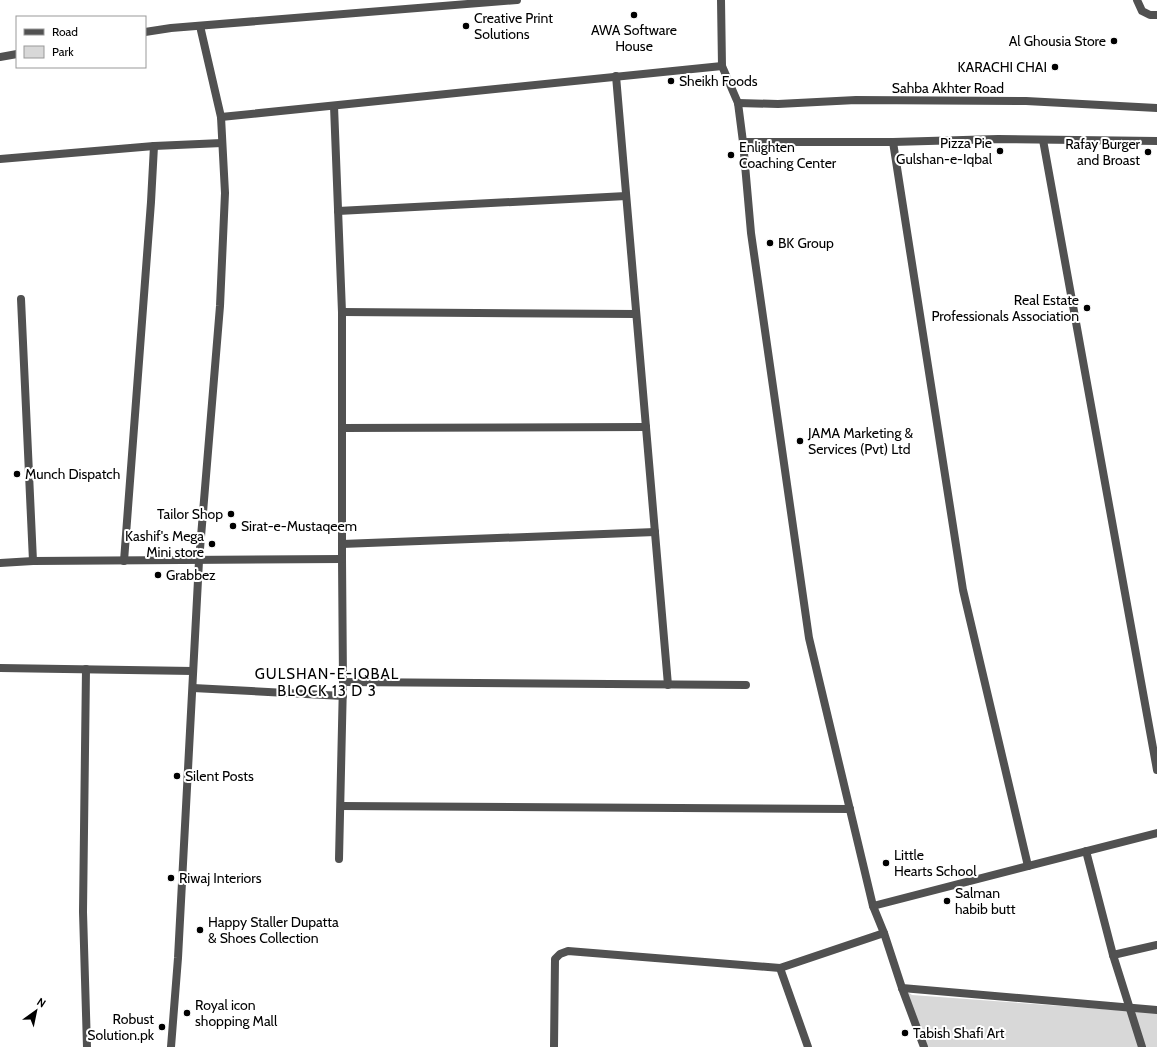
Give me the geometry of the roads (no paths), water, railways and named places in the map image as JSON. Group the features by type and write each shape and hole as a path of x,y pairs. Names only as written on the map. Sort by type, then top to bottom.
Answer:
{"street":[{"path":"146,32 171,28 517,0"},
{"path":"720,0 722,66 738,103 751,233 809,638 873,906 924,1047"},
{"path":"1137,0 1142,11 1150,15 1157,15"},
{"path":"171,1047 178,958 199,560 220,306 224,193 221,117 200,26"},
{"path":"0,57 16,54"},
{"path":"221,117 722,66"},
{"path":"616,76 668,684"},
{"name":"Sahba Akhter Road","path":"738,103 778,104 856,100 1026,101 1157,108"},
{"path":"334,106 342,312 342,559 344,682 339,859"},
{"path":"1043,140 1157,770"},
{"path":"743,142 1157,140"},
{"path":"893,142 963,590 1028,866"},
{"path":"0,159 154,146 222,143"},
{"path":"124,561 154,146"},
{"path":"338,211 626,196"},
{"path":"21,299 32,561"},
{"path":"342,312 636,314"},
{"path":"342,428 646,427"},
{"path":"342,544 655,532"},
{"path":"0,563 32,561 342,559"},
{"path":"0,668 193,671"},
{"path":"86,669 83,912 87,1047"},
{"path":"344,682 746,685"},
{"path":"193,688 343,696"},
{"path":"341,806 850,809"},
{"path":"873,906 1157,833"},
{"path":"1086,851 1112,955 1142,1047"},
{"path":"554,1047 555,959 560,954 568,950 780,968 884,933"},
{"path":"1112,955 1157,945"},
{"path":"780,968 808,1047"},
{"path":"902,988 1157,1010"}],"place":[{"name":"AWA Software House","path":"634,15"},
{"name":"Creative Print Solutions","path":"466,26"},
{"name":"Al Ghousia Store","path":"1114,41"},
{"name":"KARACHI CHAI","path":"1055,67"},
{"name":"Sheikh Foods","path":"671,81"},
{"name":"Pizza Pie Gulshan-e-Iqbal","path":"1000,151"},
{"name":"Rafay Burger and Broast","path":"1148,152"},
{"name":"Enlighten Coaching Center","path":"731,155"},
{"name":"BK Group","path":"770,243"},
{"name":"Real Estate Professionals Association","path":"1087,308"},
{"name":"JAMA Marketing & Services (Pvt) Ltd","path":"800,441"},
{"name":"Munch Dispatch","path":"17,474"},
{"name":"Tailor Shop","path":"231,514"},
{"name":"Sirat-e-Mustaqeem","path":"233,526"},
{"name":"Kashif's Mega Mini store","path":"212,544"},
{"name":"Grabbez","path":"158,575"},
{"name":"Silent Posts","path":"177,776"},
{"name":"Little Hearts School","path":"886,863"},
{"name":"Riwaj Interiors","path":"171,878"},
{"name":"Salman habib butt","path":"947,901"},
{"name":"Happy Staller Dupatta & Shoes Collection","path":"200,930"},
{"name":"Royal icon shopping Mall","path":"187,1013"},
{"name":"Robust Solution.pk","path":"162,1027"},
{"name":"Tabish Shafi Art","path":"905,1033"}],"district":[{"name":"GULSHAN-E-IQBAL BLOCK 13 D 3","path":"327,682"}]}
